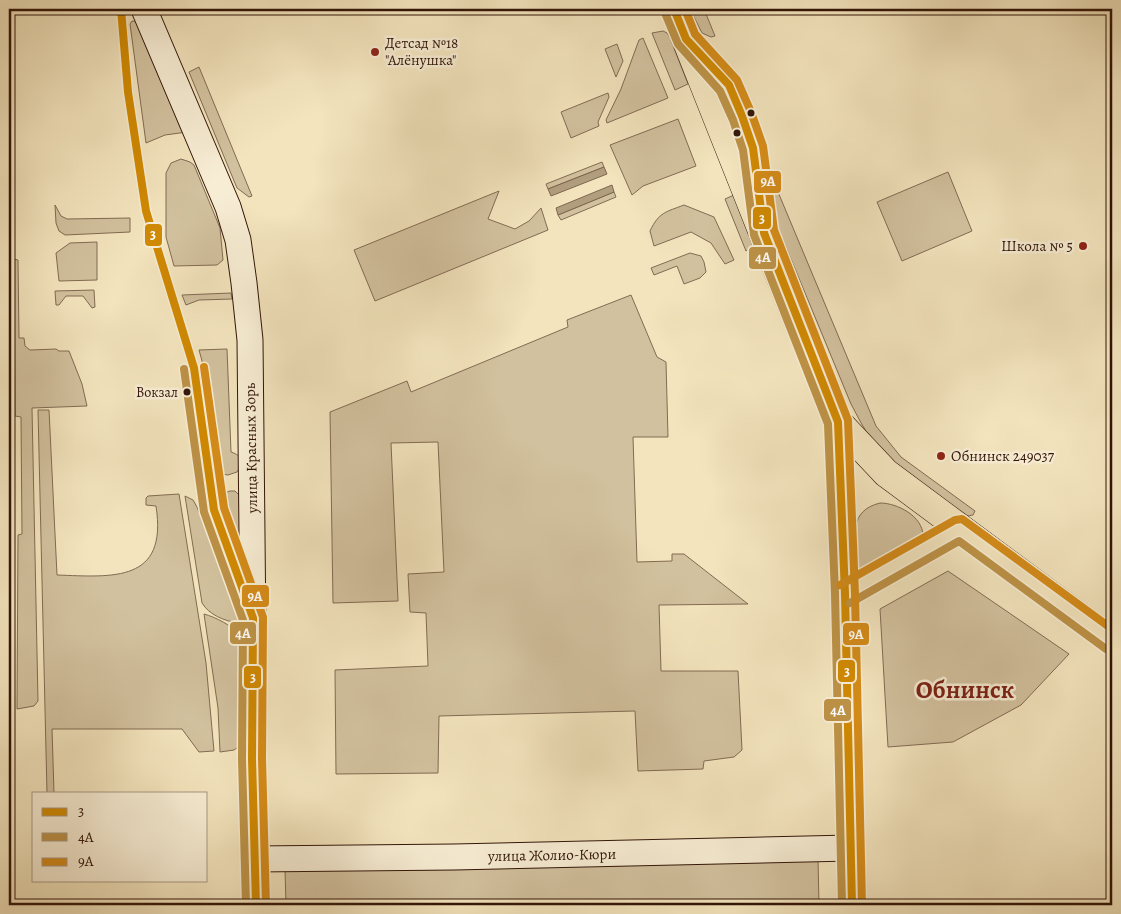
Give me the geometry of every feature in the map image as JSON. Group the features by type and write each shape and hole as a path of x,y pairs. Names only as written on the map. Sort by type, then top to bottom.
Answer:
{"main road":[{"path":"674,9 838,422 852,905"},
{"path":"838,422 886,473 1112,640"},
{"path":"844,594 960,529"}],"street":[{"name":"улица Красных Зорь","path":"144,9 228,207 238,240 244,283 250,340 253,633 252,759 256,905"},
{"name":"улица Жолио-Кюри","path":"255,859 463,857 850,848"}],"shaded area":[{"path":"690,9 704,9 715,36 711,37 702,33"},
{"path":"132,21 141,22 187,132 165,135 146,143 130,24"},
{"path":"663,31 670,38 688,84 675,90 652,33"},
{"path":"643,38 668,98 607,123 606,120 621,89 639,40"},
{"path":"617,44 623,61 616,77 605,49"},
{"path":"199,67 252,196 249,197 237,188 189,72"},
{"path":"608,93 609,97 598,122 599,126 571,138 561,112"},
{"path":"678,119 696,166 643,186 632,195 610,145"},
{"path":"181,159 194,165 220,228 223,260 217,265 174,266 166,237 166,173 171,163"},
{"path":"602,162 604,167 548,189 546,184"},
{"path":"604,167 607,174 551,196 548,189"},
{"path":"948,172 972,231 902,261 877,202"},
{"path":"612,185 614,192 558,215 556,208"},
{"path":"769,188 778,192 876,426 901,457 975,511 973,515 968,516 905,473 883,453 864,428 851,404 762,189"},
{"path":"499,191 488,219 515,229 529,221 541,208 548,230 375,301 354,250"},
{"path":"614,192 616,197 561,220 558,215"},
{"path":"734,195 753,241 752,247 746,251 725,199"},
{"path":"55,205 61,216 67,219 130,218 130,232 65,235 59,231 56,223"},
{"path":"684,205 714,217 734,260 725,264 711,243 691,232 654,246 650,231 657,220 664,213"},
{"path":"97,242 97,280 59,281 56,253 70,243"},
{"path":"690,253 701,256 704,262 706,272 700,278 684,284 677,266 654,275 651,268"},
{"path":"14,259 18,260 19,338 24,338 25,346 30,350 56,349 59,351 69,351 82,384 87,406 32,408 38,701 34,706 17,709 18,535 22,534 21,417 15,416"},
{"path":"94,290 95,307 92,308 83,296 66,296 59,305 56,305 55,291"},
{"path":"231,293 232,299 199,300 186,305 182,295"},
{"path":"631,295 657,357 666,362 668,437 633,437 637,562 672,561 672,554 684,554 748,604 659,605 661,671 738,671 742,750 734,757 704,761 703,769 638,771 635,711 439,716 438,773 336,774 335,670 428,666 426,613 410,612 408,574 444,572 438,442 391,443 398,601 333,603 330,412 407,381 411,392 568,327 567,320"},
{"path":"227,349 231,452 238,455 241,460 237,472 228,475 221,474 213,456 204,368 199,350"},
{"path":"38,410 49,410 57,575 98,576 116,574 132,570 145,562 153,550 157,531 156,506 146,505 146,498 148,496 179,494 206,663 214,751 199,752 182,729 52,729 54,792 47,792"},
{"path":"235,491 239,495 241,550 239,551 220,505 222,494"},
{"path":"185,496 193,500 197,507 237,605 238,623 218,617 202,603"},
{"path":"880,503 894,505 908,512 919,522 923,536 865,570 858,568 855,562 856,526 858,518 863,512"},
{"path":"948,571 1069,654 1021,705 953,742 888,747 880,609"},
{"path":"204,614 229,625 239,636 241,745 234,750 220,752 218,708"},
{"path":"818,859 819,905 286,905 285,870"}],"transit line":[{"name":"3","path":"121,9 128,92 146,211 194,368 214,510 253,618 252,759 256,905"},
{"name":"3","path":"674,9 686,39 729,85 742,116 753,148 764,233 838,422 845,594 852,905"},
{"name":"9А","path":"685,9 695,34 737,80 751,112 763,146 774,230 848,420 855,594 862,905"},
{"name":"4А","path":"665,13 678,44 720,91 733,120 743,150 754,235 828,424 835,594 842,905"},
{"name":"9А","path":"204,367 224,508 263,617 262,759 266,905"},
{"name":"4А","path":"184,369 204,512 243,620 242,759 246,905"},
{"name":"9А","path":"840,585 955,520 962,519 1112,629"},
{"name":"4А","path":"850,603 959,541 1106,649"}],"place":[{"name":"Детсад №18 \"Алёнушка\"","path":"375,52"},
{"name":"Школа № 5","path":"1083,246"},
{"name":"Вокзал","path":"187,392"},
{"name":"Обнинск 249037","path":"941,456"}],"district":[{"name":"Обнинск","path":"965,689"}]}
